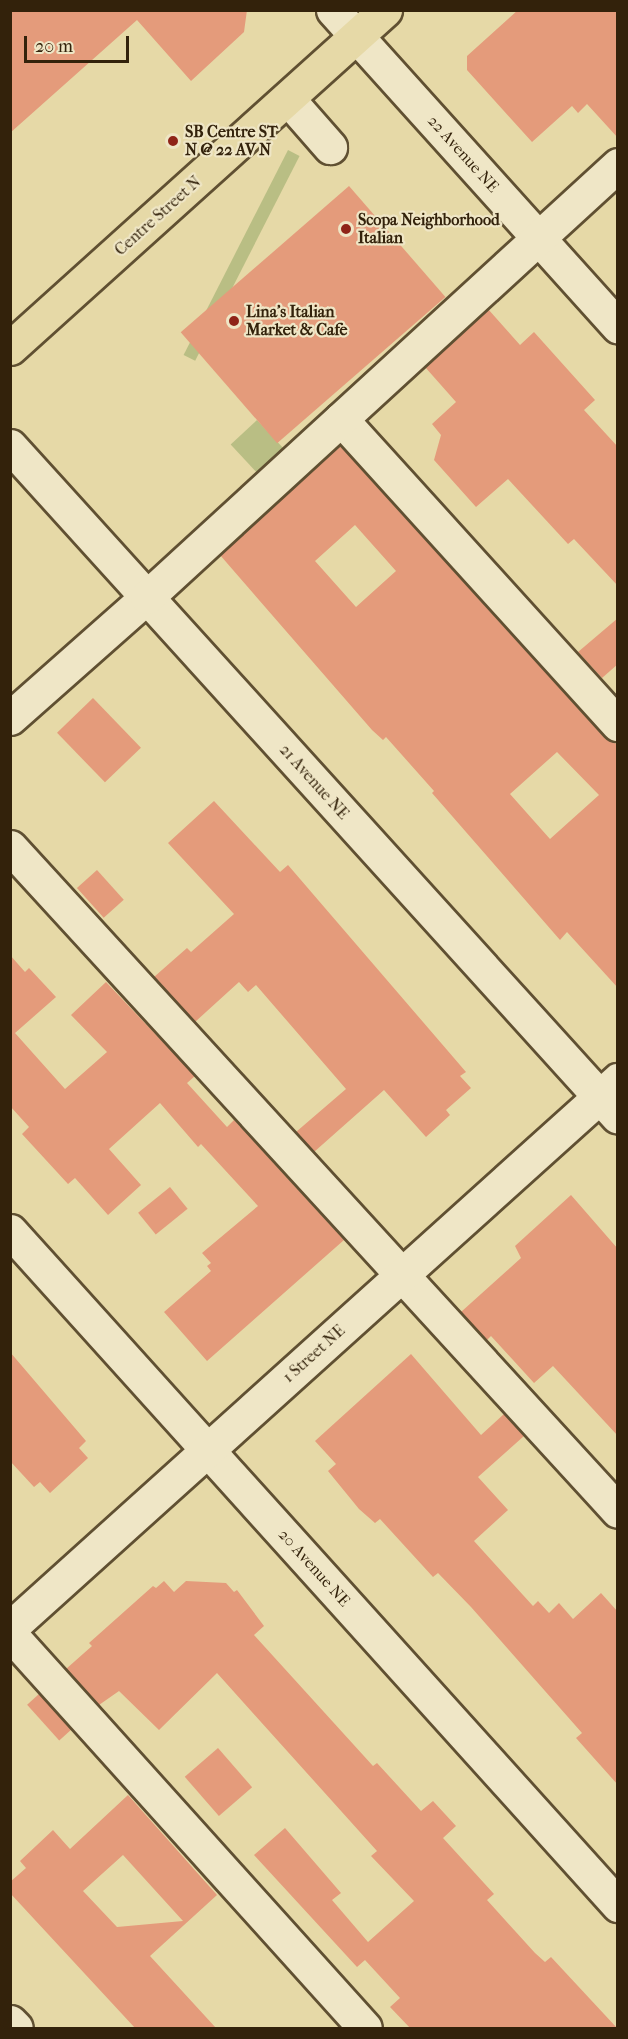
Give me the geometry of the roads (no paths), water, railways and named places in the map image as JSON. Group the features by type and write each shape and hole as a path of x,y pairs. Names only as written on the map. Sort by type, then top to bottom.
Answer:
{"main road":[{"name":"Centre Street N","path":"10,348 386,10"}],"street":[{"name":"22 Avenue NE","path":"333,10 618,326"},
{"path":"288,99 330,147"},
{"path":"465,276 618,165"},
{"path":"10,718 147,597 341,419 531,230"},
{"path":"341,419 618,724"},
{"name":"21 Avenue NE","path":"10,446 611,1098"},
{"path":"10,847 618,1510"},
{"name":"1 Street NE","path":"10,1628 403,1274 611,1098"},
{"name":"20 Avenue NE","path":"10,1232 618,1905"},
{"path":"10,1634 365,2028"},
{"path":"10,2022 16,2028"}],"place":[{"name":"SB Centre ST N @ 22 AV N","path":"173,141"},
{"name":"Scopa Neighborhood Italian","path":"346,229"},
{"name":"Lina's Italian Market & Cafe","path":"234,321"}]}
